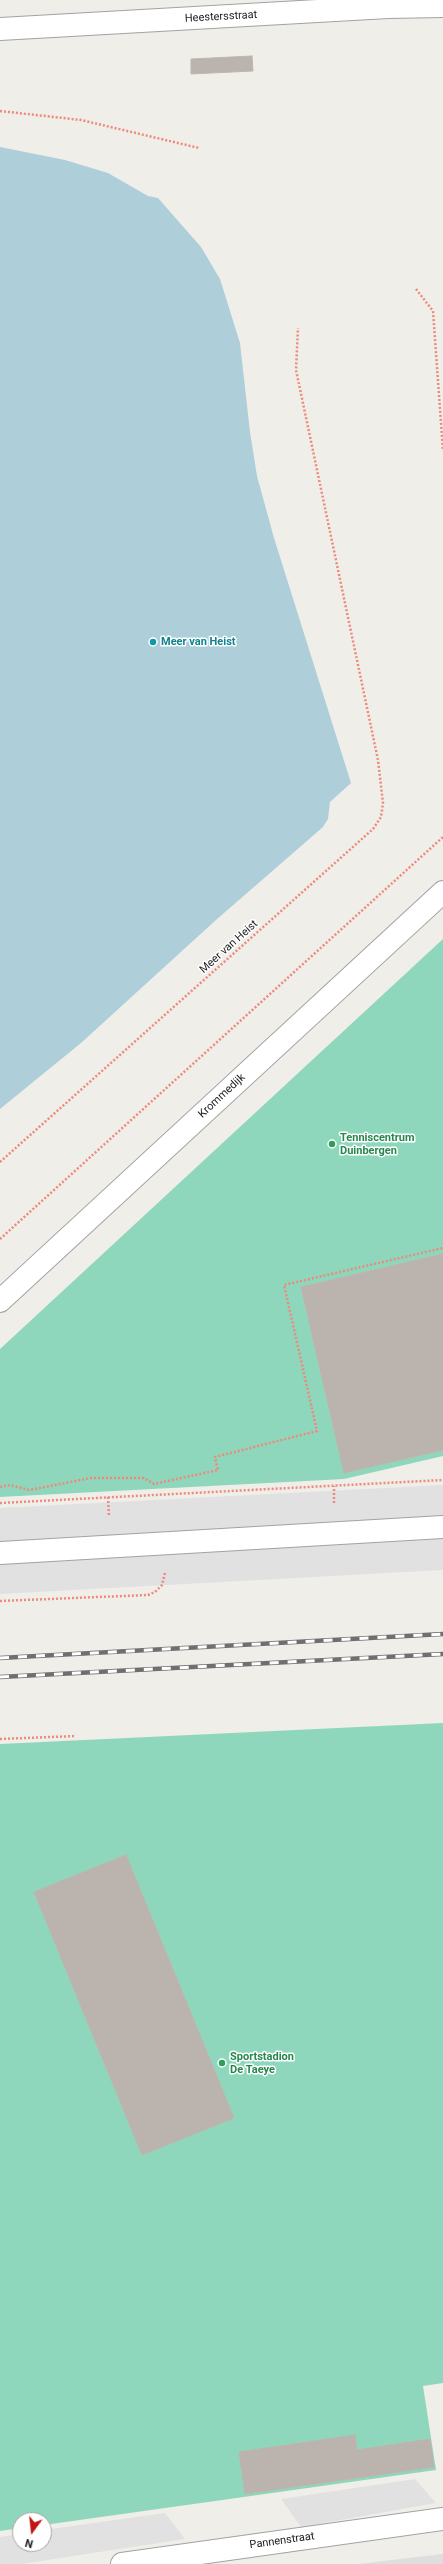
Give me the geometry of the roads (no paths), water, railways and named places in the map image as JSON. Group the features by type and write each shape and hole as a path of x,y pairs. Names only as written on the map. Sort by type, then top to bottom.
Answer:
{"street":[{"name":"Heestersstraat","path":"0,29 387,4 443,6"},
{"name":"Krommedijk","path":"0,1301 443,892"},
{"path":"0,1553 443,1527"},
{"name":"Pannenstraat","path":"122,2564 443,2519"}],"water":[{"name":"Meer van Heist","path":"0,147 65,160 108,173 148,196 158,198 201,247 220,279 240,343 250,432 257,476 274,538 351,783 330,802 328,819 323,827 216,920 81,1043 0,1109"}],"railway":[{"path":"0,1658 443,1634"},
{"path":"0,1677 443,1654"}],"place":[{"name":"Meer van Heist","path":"153,642"},
{"name":"Tenniscentrum Duinbergen","path":"332,1144"},
{"name":"Sportstadion De Taeye","path":"222,2063"}]}
